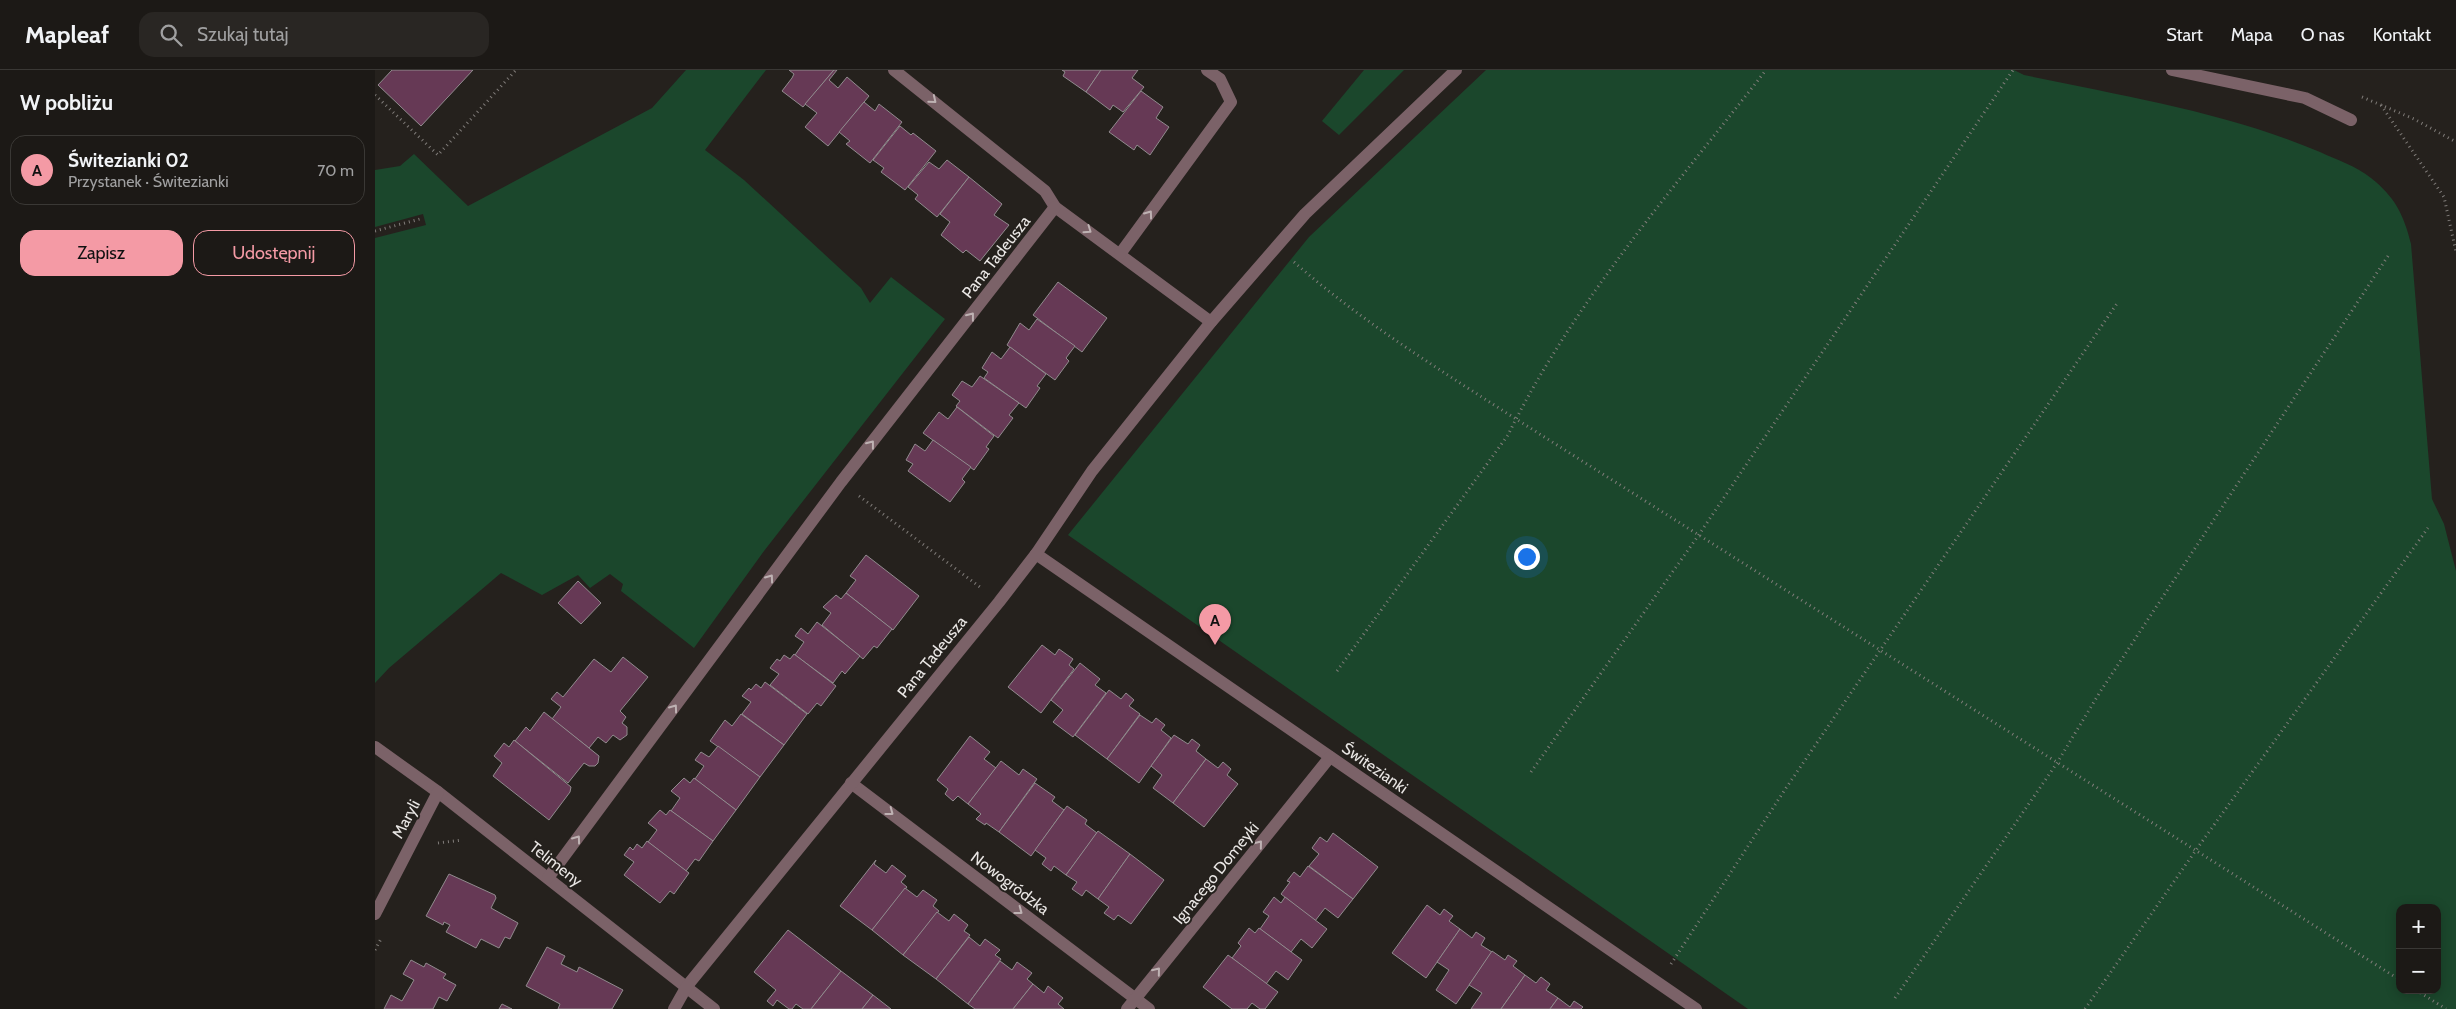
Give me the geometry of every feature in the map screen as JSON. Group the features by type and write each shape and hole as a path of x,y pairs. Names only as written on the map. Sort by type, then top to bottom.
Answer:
{"street":[{"path":"894,70 1045,190 1055,207 1211,322"},
{"path":"1120,254 1231,102 1221,79 1207,70"},
{"name":"Pana Tadeusza","path":"674,1009 687,986 999,602 1036,554 1092,470 1211,322 1305,214 1455,70"},
{"path":"2172,70 2305,98 2351,120"},
{"name":"Pana Tadeusza","path":"548,878 841,482 1055,207"},
{"name":"Świtezianki","path":"1036,554 1330,756 1689,1007"},
{"name":"Telimeny","path":"375,747 438,792 714,1009"},
{"name":"Ignacego Domeyki","path":"1127,1009 1330,756"},
{"name":"Nowogródzka","path":"851,783 1149,1009"},
{"name":"Maryli","path":"375,914 438,792"}],"path":[{"path":"375,95 438,155 516,70"},
{"path":"1337,671 1508,435 1525,398 1597,286 1766,70"},
{"path":"1531,772 1697,536 2013,70"},
{"path":"2456,142 2381,105 2444,197 2456,252"},
{"path":"375,231 420,219"},
{"path":"1895,998 2057,764 2106,684 2391,253"},
{"path":"1294,262 1322,286 1412,351 1516,419 1697,536 2396,977"},
{"path":"1671,965 1786,788 2118,302"},
{"path":"841,482 999,602"},
{"path":"2085,1009 2196,850 2428,528"},
{"path":"429,844 472,839"},
{"path":"375,950 384,932"},
{"path":"2422,994 2446,1009"}],"green space":[{"path":"686,70 766,70 705,150 744,180 861,288 870,303 891,277 945,319 764,551 694,648 621,591 623,584 610,574 590,588 578,575 542,595 501,573 389,668 375,683 375,238 426,225 423,214 375,227 375,170 400,166 414,154 468,206 652,108"},
{"path":"1364,70 1404,70 1339,135 1322,121"},
{"path":"1486,70 2014,70 2024,75 2174,106 2284,138 2353,167 2379,185 2402,215 2411,244 2432,499 2444,524 2456,571 2456,1009 1748,1009 1068,535 1309,237"}],"building":[{"path":"392,70 473,70 421,126 378,85"},
{"path":"789,70 834,70 803,107 782,91 794,74"},
{"path":"834,70 837,70 829,80 838,88 847,77 869,96 828,146 805,127 817,113 805,104"},
{"path":"1062,70 1101,70 1086,92 1063,76 1065,72"},
{"path":"1101,70 1138,70 1132,78 1144,87 1123,112 1113,105 1110,110 1086,92"},
{"path":"1141,91 1163,107 1156,118 1169,127 1150,155 1137,145 1134,150 1109,132"},
{"path":"864,102 875,111 879,104 902,122 870,163 846,144 850,141 839,132"},
{"path":"900,126 911,135 913,133 936,151 905,190 881,172 884,168 873,160"},
{"path":"947,160 969,177 937,217 915,199 918,195 908,187 929,162 939,169"},
{"path":"969,177 1002,204 994,215 1009,225 980,261 966,250 963,253 941,235 950,222 940,214"},
{"path":"1058,282 1107,318 1082,352 1033,315"},
{"path":"1037,319 1075,346 1066,358 1069,361 1055,380 1007,345 1020,323 1029,330"},
{"path":"1010,347 1046,374 1037,386 1040,388 1026,408 984,378 988,372 982,368 992,352 1001,359"},
{"path":"980,376 1019,403 1009,415 1013,418 998,438 956,406 960,401 952,395 962,381 972,387"},
{"path":"957,407 994,436 986,447 989,449 974,470 923,433 939,412 948,419"},
{"path":"933,440 971,467 962,479 965,482 950,502 908,471 913,464 906,460 915,444 925,451"},
{"path":"866,555 919,596 893,630 846,593 856,580 850,576"},
{"path":"578,581 601,603 581,624 558,603"},
{"path":"846,593 892,629 877,648 874,646 863,659 822,625 831,613 823,607 836,595 841,599"},
{"path":"817,622 860,656 845,674 842,671 833,683 795,655 804,642 795,636 801,628 808,634"},
{"path":"1042,645 1055,655 1059,649 1073,659 1069,665 1074,669 1041,713 1008,687"},
{"path":"794,654 836,686 821,706 817,703 808,714 770,685 779,674 770,668 777,659 780,661 784,655 790,659"},
{"path":"623,657 648,677 620,711 626,717 622,723 627,727 627,735 620,740 613,735 606,743 598,737 589,748 552,719 561,707 551,699 557,692 563,697 594,659 611,672"},
{"path":"1080,663 1100,679 1095,685 1106,693 1073,737 1053,722 1063,710 1051,700"},
{"path":"765,682 807,714 784,745 742,714 751,702 742,696 749,688 751,690 756,684 761,688"},
{"path":"1109,690 1121,699 1126,693 1134,700 1129,706 1140,714 1107,759 1075,735"},
{"path":"544,712 599,756 598,763 595,766 589,766 584,763 568,783 515,741 526,727 530,731"},
{"path":"741,714 784,745 760,777 710,741 725,720 732,726"},
{"path":"1140,715 1152,723 1156,718 1165,725 1161,730 1171,738 1139,783 1107,759"},
{"path":"1174,735 1188,744 1192,739 1200,745 1196,751 1206,759 1173,803 1153,788 1162,775 1151,766"},
{"path":"970,736 990,752 984,759 996,768 968,804 958,796 953,801 945,794 948,789 937,780"},
{"path":"514,740 571,787 570,792 549,820 493,776 502,763 494,756 504,743 509,747"},
{"path":"718,746 760,777 736,810 695,779 704,766 695,760 701,752 709,757"},
{"path":"1206,759 1218,768 1223,762 1231,769 1227,775 1238,784 1204,827 1173,803"},
{"path":"1001,761 1019,775 1023,769 1037,779 999,832 976,819 981,814 968,804"},
{"path":"684,778 690,783 694,778 736,810 713,841 671,811 680,798 671,791"},
{"path":"1035,783 1055,797 1052,801 1064,810 1031,856 999,832"},
{"path":"1067,806 1087,820 1085,824 1097,833 1066,875 1054,866 1051,871 1042,864 1046,858 1035,850"},
{"path":"660,810 666,815 670,810 713,841 699,861 695,859 686,871 648,842 657,830 648,823"},
{"path":"1098,831 1130,854 1098,899 1086,890 1082,896 1072,889 1077,882 1066,875"},
{"path":"1333,833 1378,867 1353,899 1309,866 1319,854 1312,848 1320,837 1327,842"},
{"path":"647,841 689,873 674,894 670,891 660,903 624,875 634,862 624,855 630,847 633,850 637,844 642,848"},
{"path":"1130,854 1164,880 1131,924 1118,915 1114,920 1104,913 1109,907 1098,899"},
{"path":"876,860 874,864 886,873 892,865 906,876 901,882 907,887 872,930 840,906"},
{"path":"1308,866 1353,899 1338,918 1325,908 1315,921 1281,894 1290,882 1287,881 1294,872 1300,877"},
{"path":"449,874 495,895 496,898 491,908 518,923 510,939 505,937 499,948 481,939 476,948 446,932 450,925 444,922 443,925 426,916"},
{"path":"905,888 917,897 923,890 937,900 933,906 939,911 903,955 872,930"},
{"path":"1274,897 1281,903 1285,897 1327,929 1312,948 1301,939 1291,952 1260,929 1269,916 1263,912"},
{"path":"1427,905 1440,915 1444,909 1453,916 1449,921 1460,929 1426,978 1392,953"},
{"path":"937,912 949,921 954,914 968,925 964,931 970,935 936,979 903,955"},
{"path":"1249,928 1255,933 1259,928 1302,960 1288,980 1276,971 1266,984 1232,958 1241,946 1238,943"},
{"path":"1460,929 1472,938 1476,932 1485,938 1481,945 1492,952 1456,1004 1436,990 1449,970 1437,962"},
{"path":"788,930 841,971 811,1009 803,1009 796,1004 792,1009 789,1009 777,1000 773,1006 767,1001 776,990 754,972"},
{"path":"969,937 980,946 985,939 1000,950 995,955 1001,959 968,1004 936,979"},
{"path":"547,947 565,956 561,964 577,972 579,967 623,990 612,1009 558,1009 560,1004 526,986"},
{"path":"1492,951 1505,960 1508,955 1517,961 1513,966 1525,975 1501,1009 1471,1009 1482,993 1469,985"},
{"path":"1228,955 1278,992 1265,1009 1260,1009 1252,1003 1247,1009 1232,1009 1203,987"},
{"path":"411,960 424,967 426,963 446,974 443,978 456,985 447,1001 439,997 433,1009 384,1009 391,995 402,1001 414,980 403,974"},
{"path":"1000,961 1012,970 1017,962 1032,973 1027,979 1033,984 1013,1009 975,1009 968,1004"},
{"path":"841,971 873,995 862,1009 811,1009"},
{"path":"1525,975 1536,983 1541,977 1550,984 1546,990 1558,998 1550,1009 1501,1009"},
{"path":"1033,984 1044,993 1048,986 1063,998 1058,1004 1064,1009 1013,1009"},
{"path":"873,995 891,1009 862,1009"},
{"path":"1558,998 1570,1007 1574,1001 1583,1007 1581,1009 1550,1009"},
{"path":"502,1004 512,1009 499,1009"}],"place":[{"name":"Świtezianki 02","path":"1215,645"}]}
